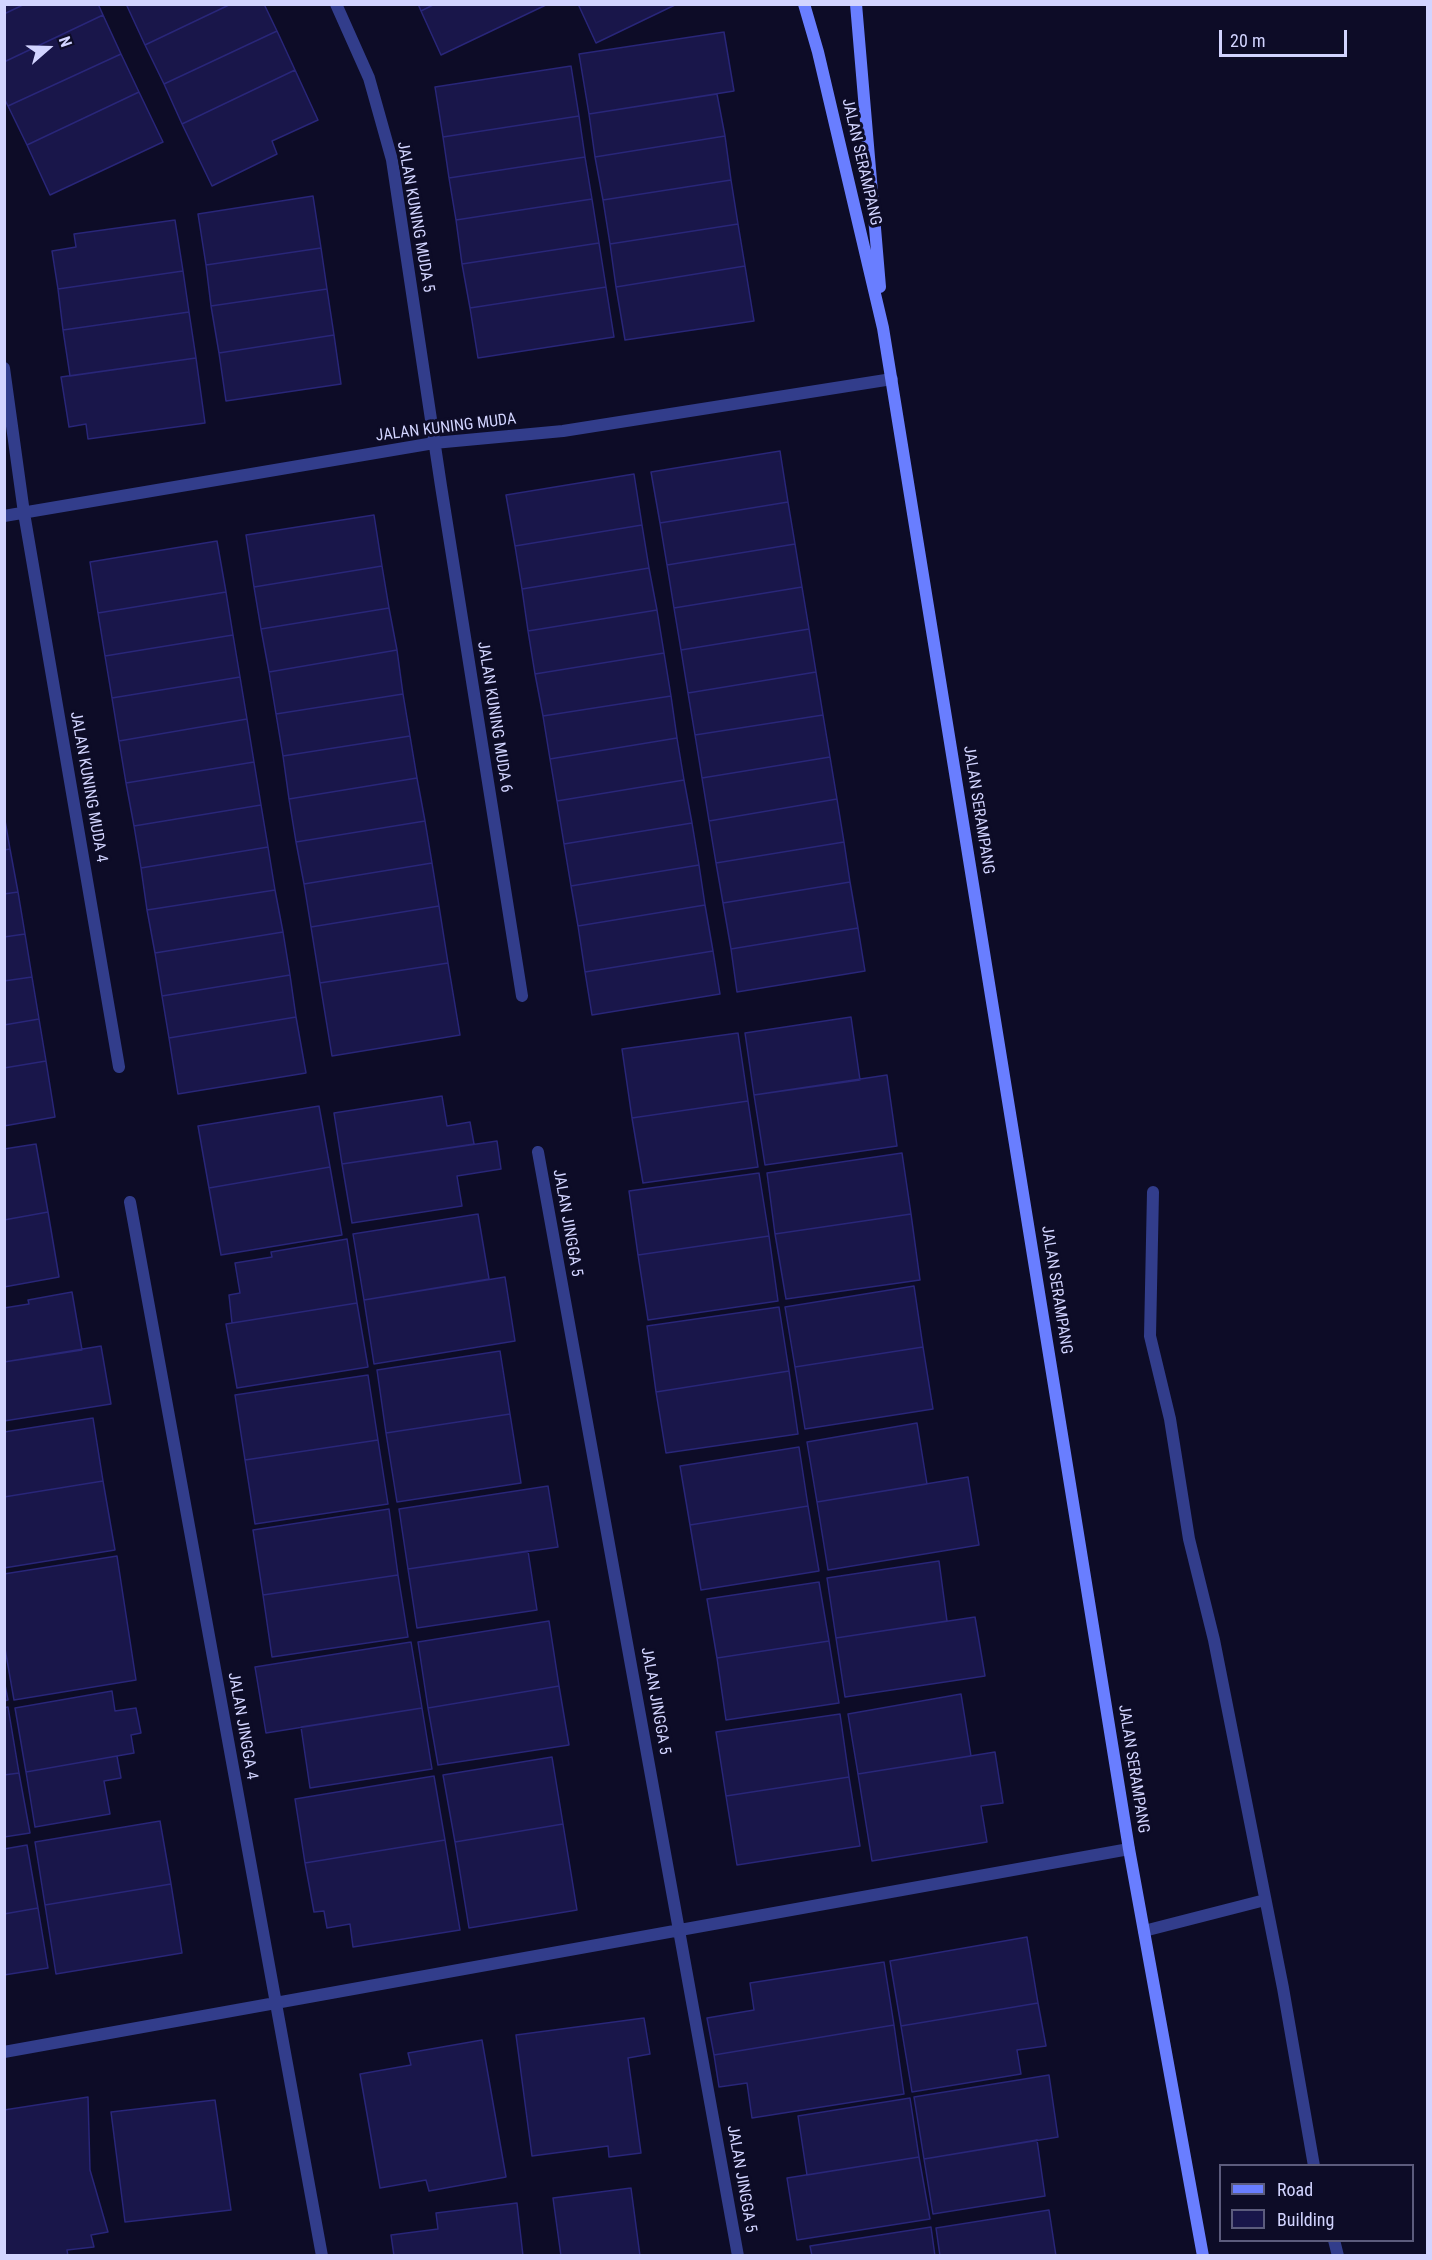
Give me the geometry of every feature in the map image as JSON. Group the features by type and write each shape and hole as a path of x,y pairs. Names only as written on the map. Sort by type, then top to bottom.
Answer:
{"main road":[{"name":"JALAN SERAMPANG","path":"804,4 818,52 883,328 1129,1849 1203,2256"},
{"name":"JALAN SERAMPANG","path":"856,4 883,328"}],"street":[{"name":"JALAN KUNING MUDA 5","path":"336,4 369,78 392,160 434,443"},
{"name":"JALAN KUNING MUDA 4","path":"4,368 24,513 119,1066"},
{"name":"JALAN KUNING MUDA","path":"4,516 434,443 563,431 892,379"},
{"name":"JALAN KUNING MUDA 6","path":"434,443 522,996"},
{"name":"JALAN JINGGA 5","path":"538,1152 738,2256"},
{"path":"1153,1192 1150,1336 1170,1419 1189,1539 1214,1640 1314,2164"},
{"name":"JALAN JINGGA 4","path":"130,1202 322,2256"},
{"path":"4,2052 1129,1849"},
{"path":"1144,1931 1265,1900"}],"building":[{"path":"4,4 25,4 4,14"},
{"path":"25,4 98,4 103,15 4,62 4,14"},
{"path":"131,4 231,4 145,45 127,6"},
{"path":"231,4 264,4 277,31 164,84 145,45"},
{"path":"418,4 435,4 421,11"},
{"path":"435,4 548,4 441,55 421,11"},
{"path":"578,4 677,4 596,43"},
{"path":"103,15 121,54 8,106 4,98 4,62"},
{"path":"277,31 295,70 182,124 164,84"},
{"path":"724,32 734,91 589,114 579,54"},
{"path":"121,54 139,92 27,145 8,106"},
{"path":"571,66 579,116 443,137 435,87"},
{"path":"295,70 318,120 272,141 277,154 212,186 182,124"},
{"path":"139,92 163,142 50,195 27,145"},
{"path":"717,94 725,136 595,157 589,114"},
{"path":"579,116 585,157 449,178 443,137"},
{"path":"725,136 731,180 603,200 595,157"},
{"path":"585,157 592,199 456,220 449,178"},
{"path":"731,180 738,224 610,244 603,200"},
{"path":"313,196 321,248 206,265 198,214"},
{"path":"592,199 599,243 462,264 456,220"},
{"path":"175,220 183,271 58,289 52,251 76,247 74,234"},
{"path":"738,224 745,266 616,287 610,244"},
{"path":"599,243 606,287 470,308 462,264"},
{"path":"321,248 327,289 211,306 206,265"},
{"path":"745,266 754,321 625,340 616,287"},
{"path":"183,271 189,312 63,330 58,289"},
{"path":"606,287 614,337 478,358 470,308"},
{"path":"327,289 334,335 219,353 211,306"},
{"path":"189,312 196,358 70,376 63,330"},
{"path":"334,335 341,384 226,401 219,353"},
{"path":"196,358 205,423 88,439 86,424 69,427 61,377"},
{"path":"780,451 788,502 660,523 651,472"},
{"path":"634,474 642,525 515,546 506,495"},
{"path":"788,502 795,544 667,565 660,523"},
{"path":"374,515 382,566 254,587 246,535"},
{"path":"642,525 649,568 522,589 515,546"},
{"path":"217,541 226,592 98,613 90,562"},
{"path":"795,544 802,587 674,608 667,565"},
{"path":"382,566 389,608 261,629 254,587"},
{"path":"649,568 657,610 528,631 522,589"},
{"path":"802,587 809,629 681,650 674,608"},
{"path":"226,592 233,635 105,656 98,613"},
{"path":"389,608 397,650 269,672 261,629"},
{"path":"657,610 664,653 535,674 528,631"},
{"path":"809,629 816,672 688,693 681,650"},
{"path":"233,635 240,677 112,698 105,656"},
{"path":"397,650 403,694 276,714 269,672"},
{"path":"664,653 671,696 543,716 535,674"},
{"path":"816,672 823,715 695,735 688,693"},
{"path":"240,677 247,719 119,741 112,698"},
{"path":"403,694 410,736 283,756 276,714"},
{"path":"671,696 677,738 550,759 543,716"},
{"path":"823,715 830,757 702,778 695,735"},
{"path":"247,719 254,762 126,783 119,741"},
{"path":"410,736 417,778 289,799 283,756"},
{"path":"677,738 684,780 557,801 550,759"},
{"path":"830,757 837,799 709,821 702,778"},
{"path":"254,762 261,805 134,826 126,783"},
{"path":"417,778 425,821 296,842 289,799"},
{"path":"684,780 692,823 564,844 557,801"},
{"path":"837,799 844,842 716,863 709,821"},
{"path":"261,805 268,847 141,868 134,826"},
{"path":"4,815 10,849 4,850"},
{"path":"425,821 432,863 304,884 296,842"},
{"path":"692,823 699,865 571,886 564,844"},
{"path":"844,842 850,882 723,903 716,863"},
{"path":"268,847 275,890 147,910 141,868"},
{"path":"10,849 18,892 4,894 4,850"},
{"path":"432,863 439,906 311,927 304,884"},
{"path":"699,865 705,905 578,926 571,886"},
{"path":"850,882 858,928 731,949 723,903"},
{"path":"275,890 283,932 155,953 147,910"},
{"path":"18,892 25,934 4,937 4,894"},
{"path":"705,905 713,951 585,972 578,926"},
{"path":"439,906 448,963 320,983 311,927"},
{"path":"858,928 865,971 737,992 731,949"},
{"path":"283,932 290,975 162,996 155,953"},
{"path":"25,934 32,977 4,981 4,937"},
{"path":"713,951 720,994 592,1015 585,972"},
{"path":"448,963 460,1035 332,1056 320,983"},
{"path":"290,975 296,1017 169,1038 162,996"},
{"path":"32,977 39,1019 4,1025 4,981"},
{"path":"296,1017 306,1073 178,1094 169,1038"},
{"path":"851,1017 860,1080 754,1095 745,1033"},
{"path":"39,1019 46,1061 4,1068 4,1025"},
{"path":"738,1033 748,1101 632,1118 622,1049"},
{"path":"46,1061 55,1117 4,1126 4,1068"},
{"path":"887,1075 897,1146 765,1165 754,1095"},
{"path":"442,1096 447,1126 470,1122 474,1144 342,1164 334,1113"},
{"path":"748,1101 758,1167 643,1183 632,1118"},
{"path":"319,1106 330,1167 209,1188 198,1126"},
{"path":"497,1141 501,1169 457,1176 462,1206 352,1223 342,1164"},
{"path":"36,1144 48,1212 4,1220 4,1149"},
{"path":"902,1153 911,1214 775,1234 767,1173"},
{"path":"330,1167 342,1235 221,1255 209,1188"},
{"path":"759,1173 769,1236 638,1255 629,1191"},
{"path":"48,1212 59,1277 4,1287 4,1220"},
{"path":"478,1214 489,1279 364,1300 353,1234"},
{"path":"911,1214 920,1280 786,1299 775,1234"},
{"path":"769,1236 778,1301 648,1320 638,1255"},
{"path":"347,1239 357,1303 232,1323 229,1295 240,1293 235,1263 272,1257 271,1252"},
{"path":"505,1277 515,1341 374,1364 364,1300"},
{"path":"914,1286 923,1347 795,1367 785,1307"},
{"path":"72,1292 82,1350 4,1362 4,1308 29,1304 28,1300"},
{"path":"357,1303 368,1367 237,1388 226,1324"},
{"path":"779,1307 789,1371 656,1392 647,1326"},
{"path":"101,1346 111,1404 4,1421 4,1362"},
{"path":"923,1347 933,1409 805,1429 795,1367"},
{"path":"500,1351 510,1414 386,1433 377,1370"},
{"path":"789,1371 798,1434 666,1453 656,1392"},
{"path":"368,1375 378,1440 245,1460 235,1395"},
{"path":"510,1414 521,1483 397,1502 386,1433"},
{"path":"93,1418 103,1481 4,1497 4,1432"},
{"path":"917,1423 927,1484 817,1502 807,1442"},
{"path":"378,1440 388,1504 255,1524 245,1460"},
{"path":"799,1447 808,1506 690,1525 680,1466"},
{"path":"968,1477 979,1545 828,1570 817,1502"},
{"path":"103,1481 115,1550 4,1568 4,1497"},
{"path":"548,1486 558,1547 408,1569 399,1509"},
{"path":"808,1506 819,1571 701,1590 690,1525"},
{"path":"389,1509 398,1575 263,1595 253,1530"},
{"path":"528,1551 537,1610 417,1628 408,1569"},
{"path":"117,1556 136,1680 14,1700 4,1643 4,1574"},
{"path":"939,1561 947,1621 836,1638 827,1578"},
{"path":"398,1575 408,1637 272,1657 263,1595"},
{"path":"819,1582 829,1641 717,1658 707,1599"},
{"path":"975,1617 985,1676 845,1697 836,1638"},
{"path":"549,1621 559,1686 428,1708 418,1642"},
{"path":"829,1641 839,1703 726,1720 717,1658"},
{"path":"411,1642 422,1708 266,1733 255,1667"},
{"path":"4,1680 8,1700 4,1701"},
{"path":"559,1686 569,1745 438,1765 428,1708"},
{"path":"112,1691 115,1711 136,1708 141,1733 131,1735 134,1753 26,1772 15,1708"},
{"path":"961,1694 971,1756 858,1774 848,1714"},
{"path":"8,1707 19,1773 4,1775 4,1708"},
{"path":"422,1708 432,1769 310,1788 301,1727"},
{"path":"840,1714 849,1777 726,1796 716,1732"},
{"path":"995,1752 1003,1803 981,1806 987,1842 872,1861 858,1774"},
{"path":"117,1756 121,1778 104,1781 110,1814 35,1827 26,1772"},
{"path":"552,1757 563,1824 455,1842 443,1775"},
{"path":"19,1773 30,1833 4,1837 4,1775"},
{"path":"434,1776 445,1840 305,1863 295,1799"},
{"path":"849,1777 860,1846 737,1865 726,1796"},
{"path":"160,1821 171,1884 45,1905 35,1842"},
{"path":"563,1824 577,1910 469,1928 455,1842"},
{"path":"445,1840 460,1930 353,1947 350,1924 327,1928 324,1911 314,1912 305,1863"},
{"path":"27,1845 38,1908 4,1914 4,1849"},
{"path":"171,1884 182,1953 56,1974 45,1905"},
{"path":"38,1908 48,1968 4,1975 4,1914"},
{"path":"1027,1937 1038,2003 901,2026 890,1961"},
{"path":"884,1962 894,2025 714,2055 707,2018 754,2010 750,1983"},
{"path":"1038,2003 1046,2046 1017,2050 1021,2074 912,2092 901,2026"},
{"path":"644,2018 650,2054 628,2058 641,2153 609,2157 608,2146 532,2156 516,2035"},
{"path":"894,2025 904,2094 752,2118 747,2083 719,2087 714,2055"},
{"path":"482,2040 506,2177 429,2191 426,2180 380,2188 360,2074 411,2065 408,2053"},
{"path":"1049,2075 1058,2137 924,2159 914,2097"},
{"path":"88,2097 90,2170 108,2232 91,2235 94,2247 67,2250 68,2256 4,2256 4,2110"},
{"path":"910,2098 919,2157 807,2175 798,2116"},
{"path":"215,2100 231,2210 125,2222 111,2112"},
{"path":"1037,2140 1045,2196 933,2214 924,2159"},
{"path":"919,2157 930,2219 797,2240 787,2178"},
{"path":"631,2188 640,2256 561,2256 553,2198"},
{"path":"517,2203 523,2256 394,2256 391,2235 438,2229 436,2213"},
{"path":"1049,2210 1056,2256 940,2256 936,2228"},
{"path":"931,2227 935,2256 812,2256 810,2246"}]}
